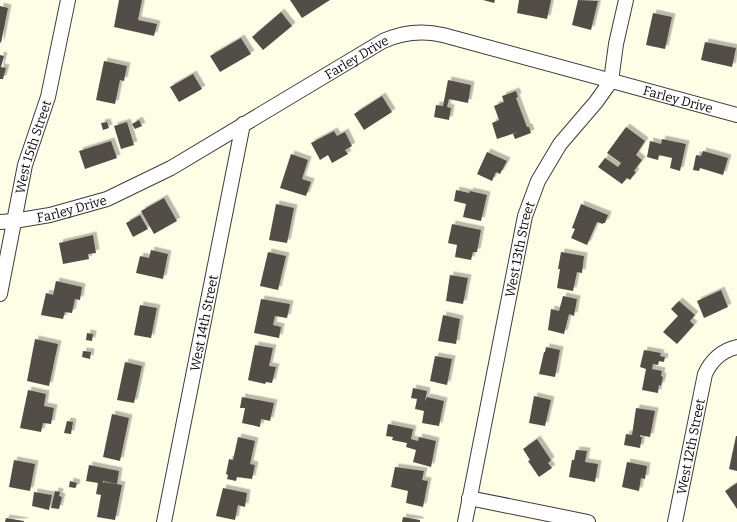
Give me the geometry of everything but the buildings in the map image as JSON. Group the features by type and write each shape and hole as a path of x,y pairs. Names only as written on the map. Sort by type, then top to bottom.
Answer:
{"street":[{"name":"West 15th Street","path":"0,294 25,165 50,91 68,0"},
{"name":"West 13th Street","path":"465,522 521,234 529,204 544,170 560,144 596,102 611,81 616,44 626,0"},
{"name":"Farley Drive","path":"0,222 50,215 107,199 171,168 383,41 394,36 412,32 430,32 443,35 737,115"},
{"name":"West 14th Street","path":"164,522 243,124"},
{"name":"West 12th Street","path":"675,522 706,371 710,364 720,354 737,347"},
{"path":"469,498 588,522"}]}
